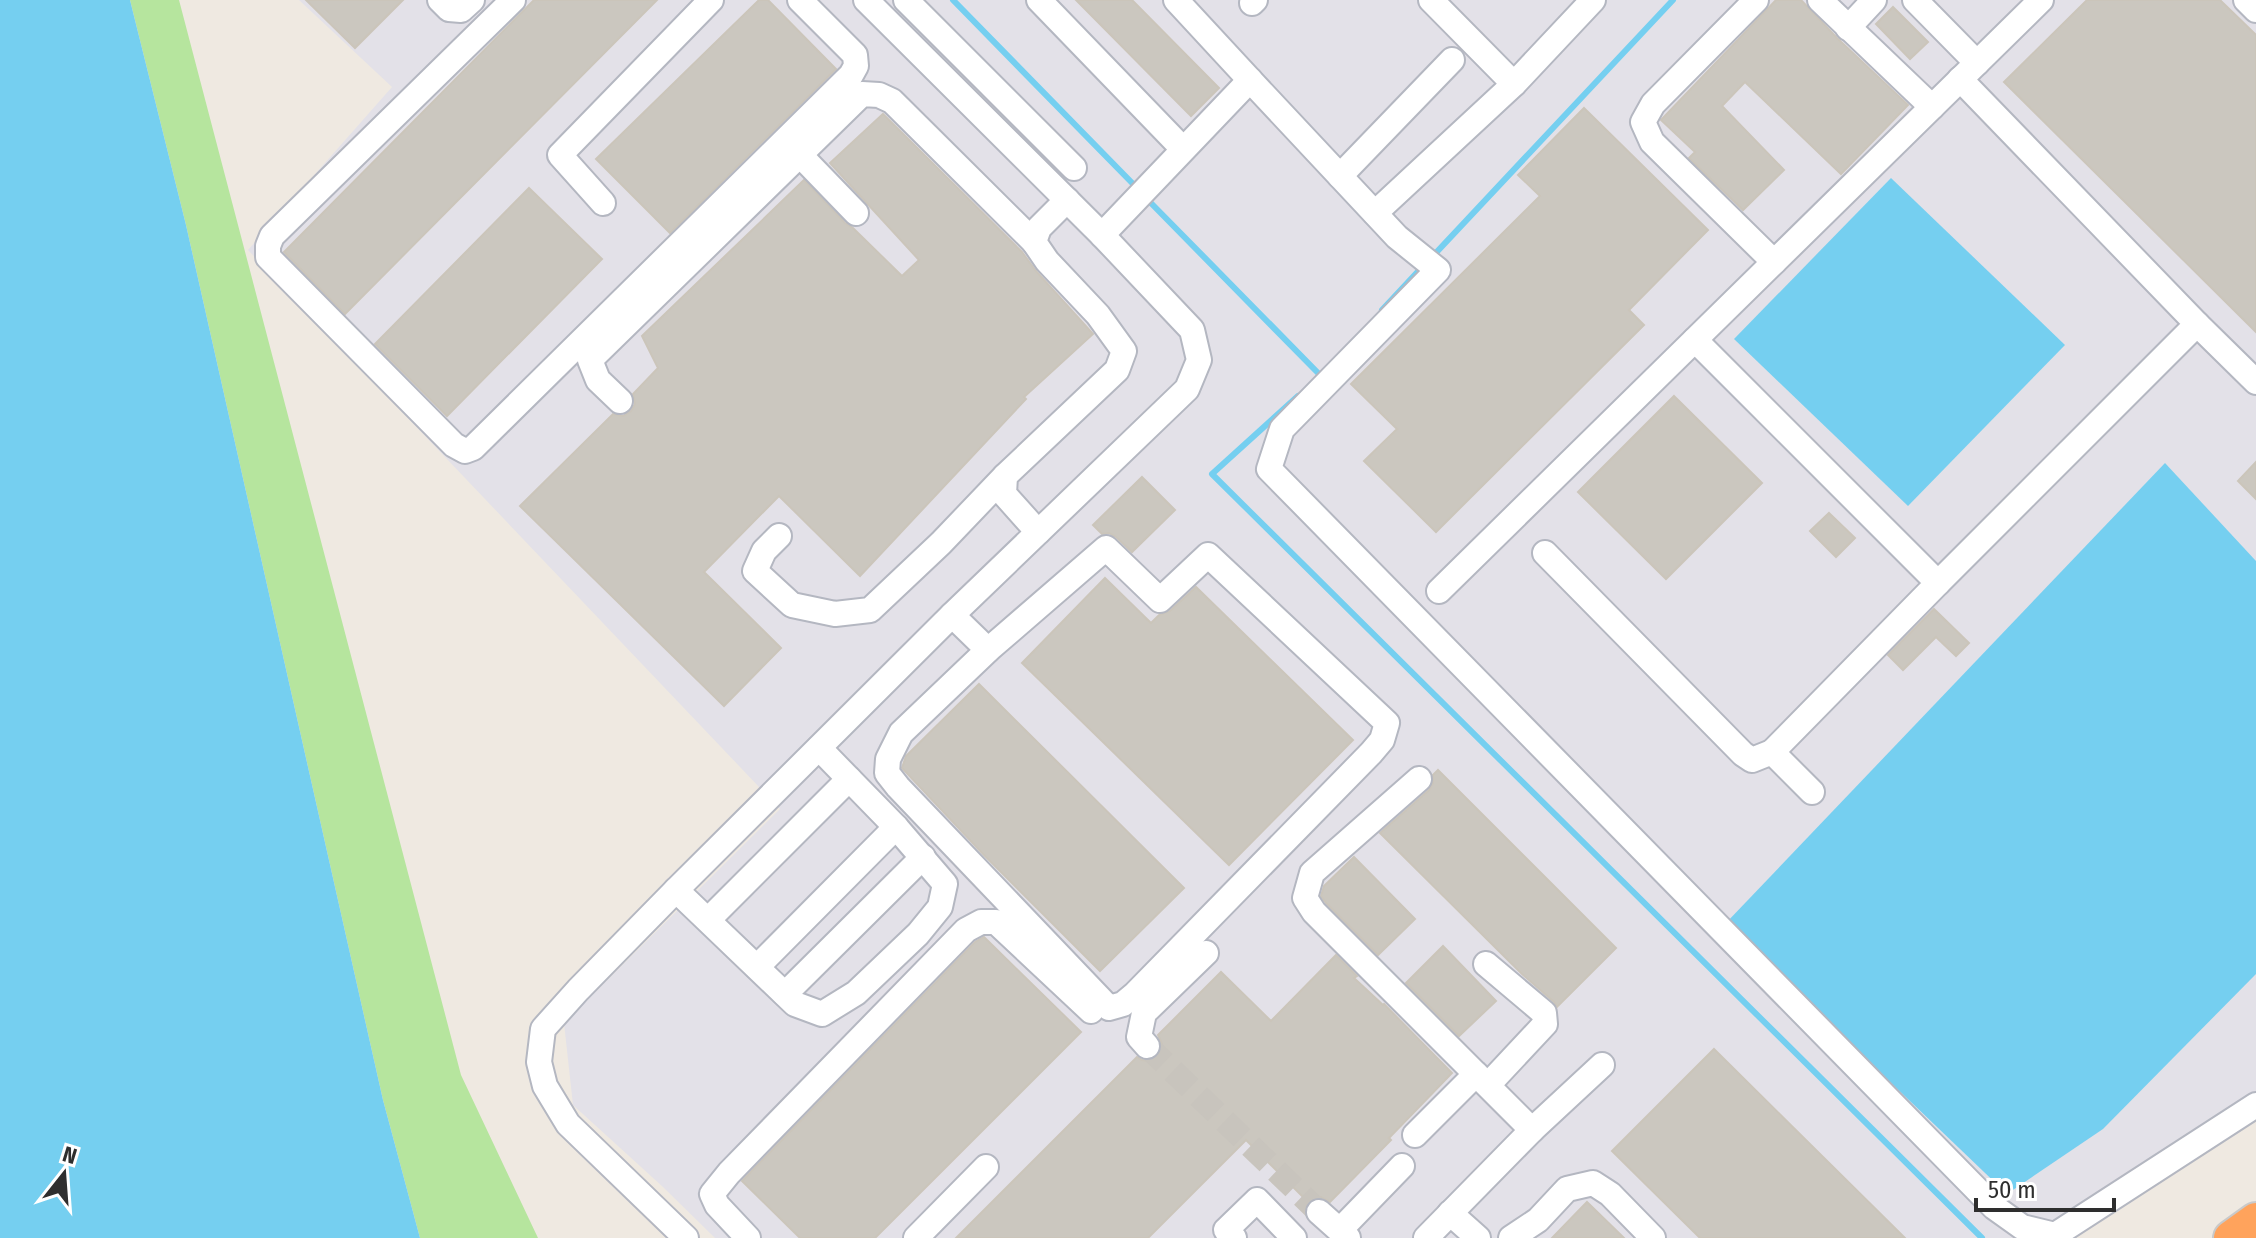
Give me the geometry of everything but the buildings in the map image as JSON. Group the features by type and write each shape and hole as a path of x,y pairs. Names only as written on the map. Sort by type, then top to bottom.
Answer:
{"highway":[{"path":"2231,1238 2256,1220"}],"street":[{"path":"440,0 449,9 461,10 472,0"},
{"path":"513,0 272,236 268,246 268,257 454,445 465,451 473,448 851,75 856,66 855,55 800,0"},
{"path":"603,203 560,155 711,0"},
{"path":"686,1238 568,1124 545,1086 539,1062 543,1029 676,890 952,615 1187,389 1199,360 1192,330 1102,235 866,0"},
{"path":"906,0 1074,168"},
{"path":"1039,0 1175,158"},
{"path":"1176,0 1397,237 1438,270 1282,429 1269,469 1983,1196 2022,1227 2055,1235 2256,1105"},
{"path":"1431,0 1514,84"},
{"path":"1375,213 1514,84 1593,0"},
{"path":"1756,0 1653,104 1643,122 1652,142 1774,262"},
{"path":"1820,0 1932,107"},
{"path":"1848,28 1874,0"},
{"path":"1915,0 1968,71 2197,324 2256,382"},
{"path":"1439,591 2041,0"},
{"path":"2246,0 2256,10"},
{"path":"1340,176 1452,60"},
{"path":"1102,235 1250,80"},
{"path":"620,401 598,380 590,360 862,94 879,95 892,101 1034,242 1047,261 1098,315 1124,351 1117,370 870,610 835,614 792,605 755,571 764,551 779,536"},
{"path":"800,155 856,213"},
{"path":"1034,242 1039,228 1067,200"},
{"path":"1545,553 1752,760 1772,752 2197,324"},
{"path":"1695,340 1938,583"},
{"path":"1005,476 1004,494 1038,532"},
{"path":"1106,548 1160,600 1208,555 1387,723 1382,740 1371,753 1135,994 1123,1004 1109,1008 887,773 888,759 901,733 988,650 1106,548"},
{"path":"952,615 988,650"},
{"path":"676,890 795,1004 822,1014 856,993 918,934 940,907 945,884 896,827 819,748"},
{"path":"1772,752 1812,792"},
{"path":"709,919 849,779"},
{"path":"1419,779 1312,873 1305,898 1314,912 1532,1130"},
{"path":"757,967 896,827"},
{"path":"785,994 923,857"},
{"path":"748,1238 717,1205 712,1194 966,930 981,922 996,922 1096,1016"},
{"path":"1147,1046 1139,1037 1144,1013 1206,953"},
{"path":"1415,1135 1545,1024 1544,1013 1486,964"},
{"path":"1426,1238 1532,1130 1602,1065"},
{"path":"1319,1212 1344,1234 1402,1166"},
{"path":"916,1238 986,1167"},
{"path":"1511,1238 1538,1220 1567,1189 1593,1183 1610,1194 1653,1238"},
{"path":"1234,1238 1226,1230 1257,1200 1294,1238"},
{"path":"1450,1213 1478,1238"}],"shaded area":[{"path":"299,0 2256,0 2256,1113 2072,1238 715,1238 573,1105 564,1023 780,809 248,250 392,87"}],"green space":[{"path":"130,0 179,0 461,1075 538,1238 420,1238 383,1100 186,225"}],"water":[{"path":"0,0 130,0 186,225 383,1100 420,1238 0,1238"},
{"path":"1891,178 2065,345 1908,506 1734,339"},
{"path":"2165,463 2256,561 2256,974 2103,1129 2007,1194 1725,924"}],"waterway":[{"path":"953,0 1139,190"},
{"path":"1432,257 1673,0"},
{"path":"1146,198 1321,376 1318,378"},
{"path":"1382,310 1424,265"},
{"path":"1298,396 1212,474 1982,1238"}],"tunnel":[{"path":"1147,1046 1319,1212"}]}
